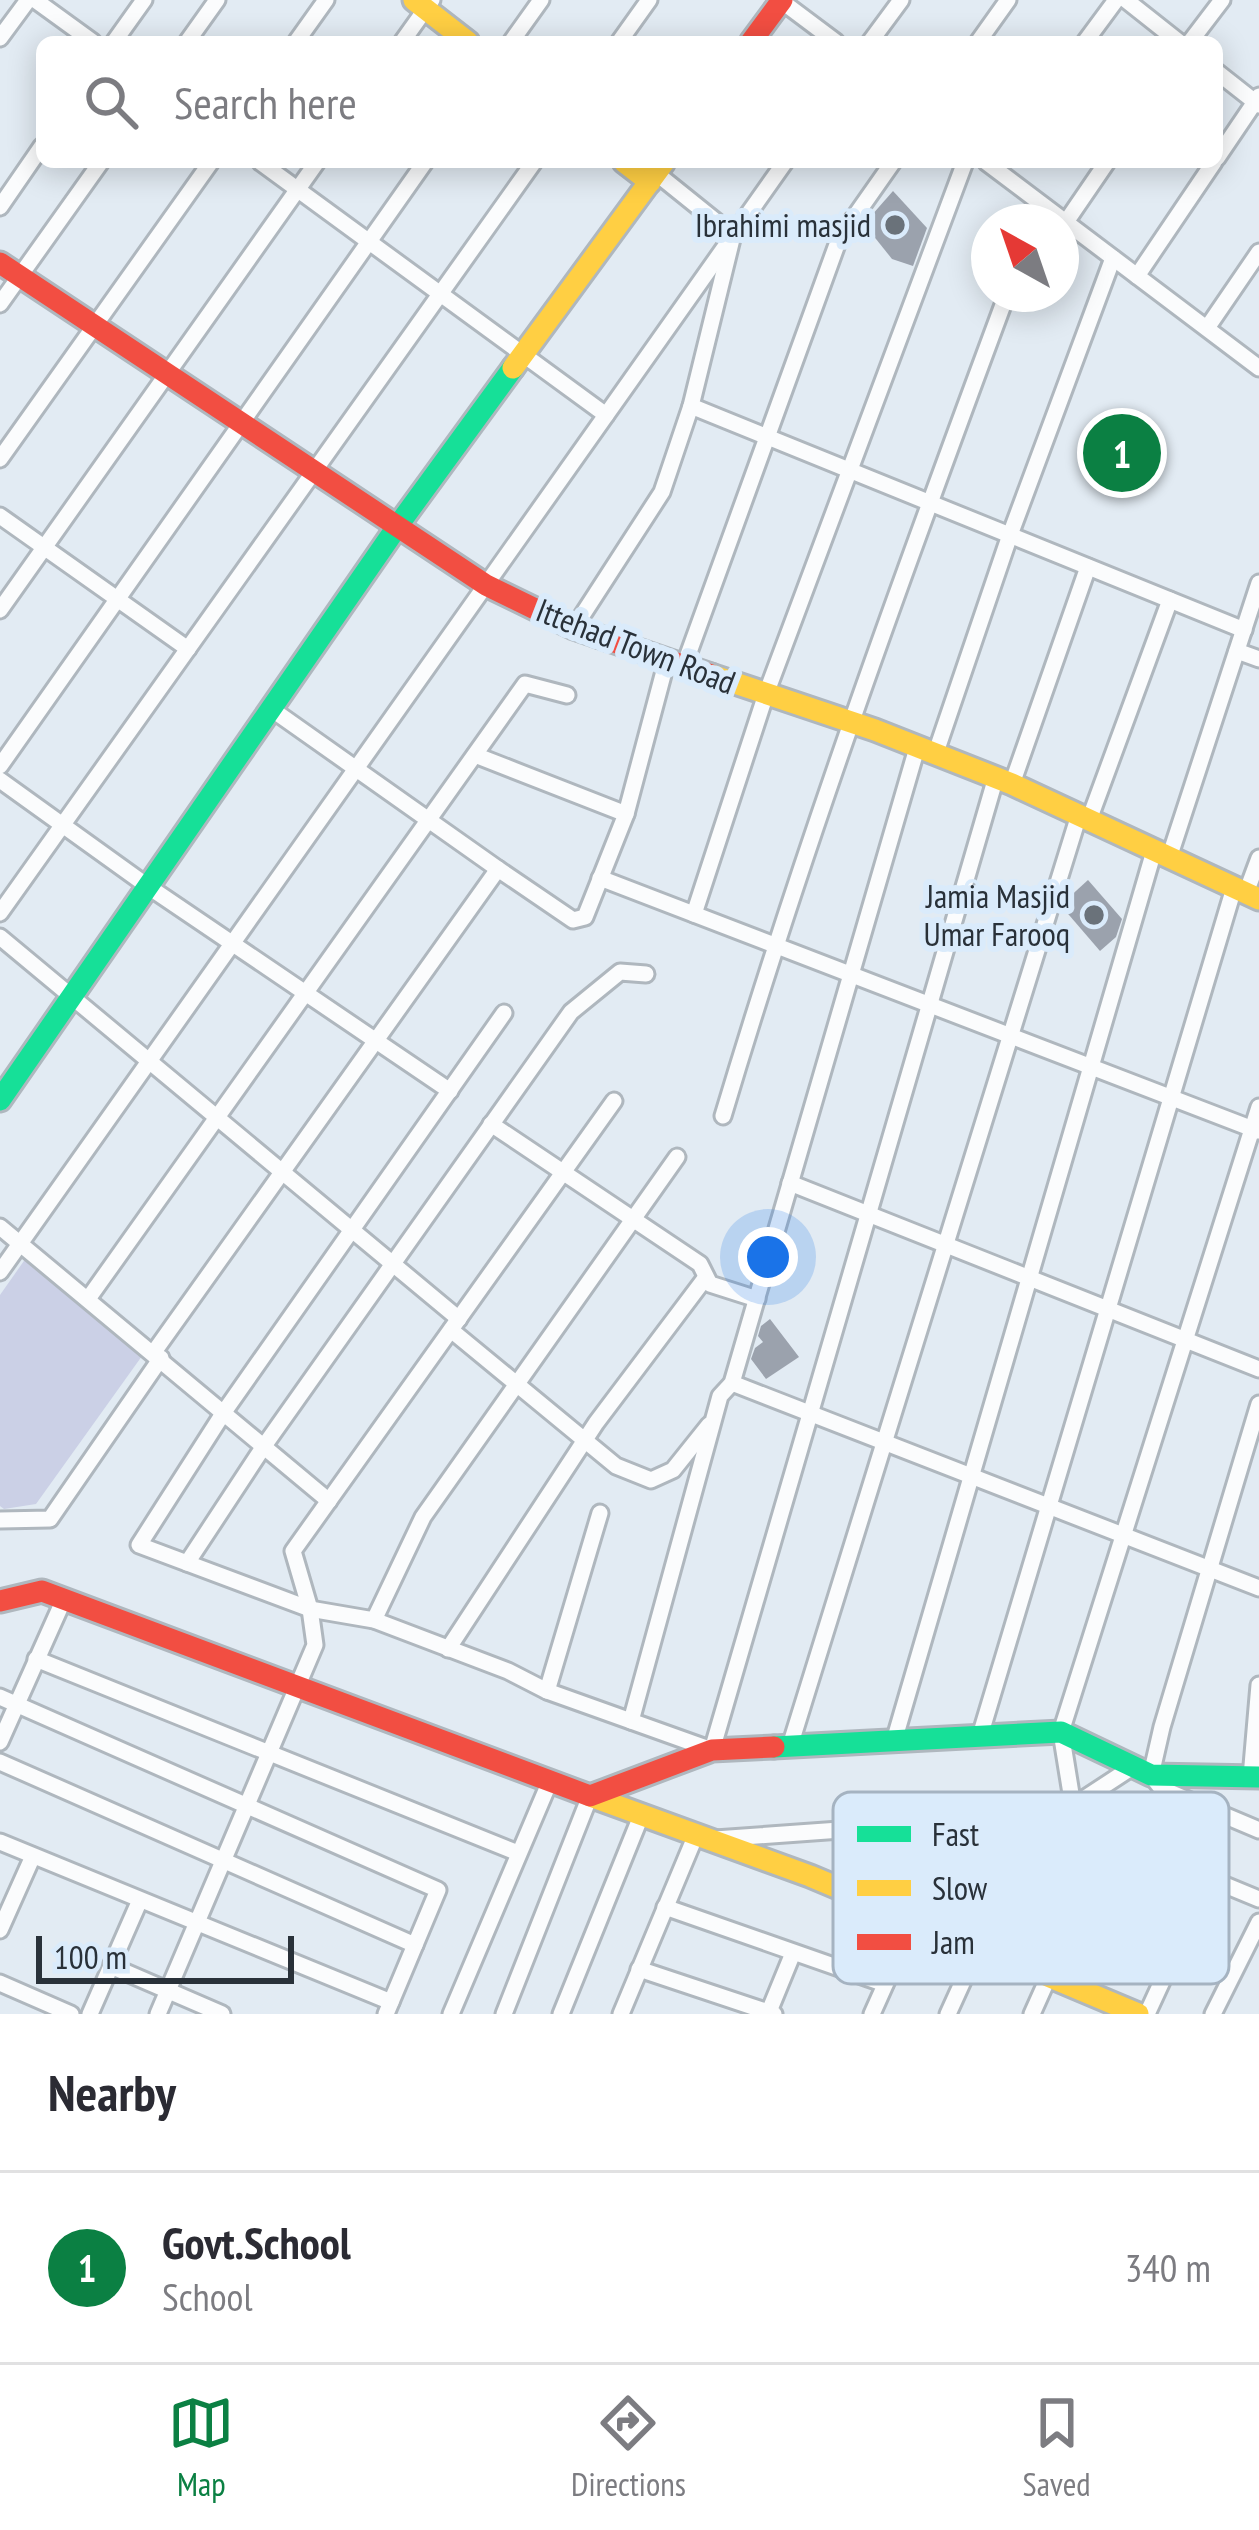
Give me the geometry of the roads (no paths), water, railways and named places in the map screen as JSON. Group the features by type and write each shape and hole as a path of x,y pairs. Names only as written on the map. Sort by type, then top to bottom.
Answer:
{"street":[{"path":"0,38 32,0 85,36"},
{"path":"118,36 144,0"},
{"path":"191,36 217,0"},
{"path":"300,36 326,0"},
{"path":"515,36 541,0"},
{"path":"623,36 649,0"},
{"path":"755,36 781,0 828,36"},
{"path":"874,36 901,0"},
{"path":"982,36 1008,0"},
{"path":"1089,36 1115,0"},
{"path":"1126,0 1171,36"},
{"path":"1195,36 1222,0"},
{"path":"405,36 424,3 461,36"},
{"path":"1223,76 1258,101 1223,150"},
{"path":"0,207 36,155"},
{"path":"0,304 97,168"},
{"path":"0,459 207,168"},
{"path":"268,168 606,415"},
{"path":"0,610 313,168"},
{"path":"0,766 421,168"},
{"path":"0,913 530,168"},
{"path":"0,1272 781,168"},
{"path":"270,708 573,920 585,917 626,814 675,663 769,438 838,238 889,168"},
{"path":"694,914 766,694 962,168"},
{"path":"998,168 1041,203"},
{"path":"1078,204 1103,168"},
{"path":"1137,276 1211,168"},
{"path":"0,1100 399,524 657,172 734,235"},
{"path":"1079,232 1259,368"},
{"path":"574,628 662,492 691,406 734,235"},
{"path":"1207,328 1259,252"},
{"path":"631,1721 720,1396 732,1383 850,974 926,751 1113,258"},
{"name":"Ittehad Town Road","path":"0,263 486,585 574,628 1004,780 1246,893"},
{"path":"723,1116 849,722 1000,312"},
{"path":"691,406 1244,630"},
{"path":"0,516 188,649"},
{"path":"712,1750 929,1004 1004,780 1088,567"},
{"path":"894,1741 1091,1066 1259,583"},
{"path":"790,1746 1010,1036 1084,818 1170,600"},
{"path":"1237,651 1259,659"},
{"path":"88,1299 525,684 567,695"},
{"path":"475,755 626,814"},
{"path":"0,781 450,1091"},
{"path":"980,1736 1171,1097 1259,858"},
{"path":"0,1520 50,1519 157,1355 498,869"},
{"path":"600,878 1256,1130"},
{"path":"0,937 393,1264 516,1384 616,1466 651,1480 673,1469 713,1420"},
{"path":"188,1563 264,1445 571,1012 620,971 646,974"},
{"path":"504,1013 224,1412 139,1545 310,1609 374,1620 547,1691 712,1750"},
{"path":"158,2014 315,1645 293,1551 614,1101"},
{"path":"1071,1792 1061,1732 1256,1130 1259,1107"},
{"path":"491,1124 700,1264 710,1284 757,1299"},
{"path":"374,1620 423,1517 677,1156"},
{"path":"790,1183 1259,1369"},
{"path":"0,1227 329,1501"},
{"path":"448,1649 586,1438 706,1277"},
{"path":"732,1383 1259,1588"},
{"path":"1141,1771 1162,1726 1259,1404"},
{"path":"547,1691 601,1513"},
{"path":"0,1601 42,1591 833,1886"},
{"path":"0,1742 64,1599"},
{"path":"36,1659 518,1853"},
{"path":"1100,1792 1141,1771 1255,1777 1259,1685"},
{"path":"0,1697 438,1890 388,2008 0,1842"},
{"path":"504,2014 590,1796 712,1750 1061,1732 1141,1771 1167,1792"},
{"path":"0,1762 415,1946"},
{"path":"451,2014 550,1781"},
{"path":"561,2014 640,1816"},
{"path":"1229,1818 1259,1830"},
{"path":"700,1838 833,1830"},
{"path":"621,2014 665,1907 700,1838"},
{"path":"0,1930 33,1856"},
{"path":"1229,1887 1259,1899"},
{"path":"90,2014 140,1900"},
{"path":"665,1907 833,1966"},
{"path":"1229,1982 1259,1922"},
{"path":"640,1969 770,2013 793,1953"},
{"path":"111,1966 222,2014"},
{"path":"0,1983 71,2014"},
{"path":"872,2014 885,1984"},
{"path":"948,2014 962,1984"},
{"path":"1032,2014 1045,1984"},
{"path":"1068,1984 1143,2014 1158,1984"},
{"path":"1083,1990 1086,1984"},
{"path":"1213,2014 1228,1984"}],"place":[{"name":"Ibrahimi masjid","path":"895,225"},
{"name":"Govt.School","path":"1122,453"},
{"name":"Jamia Masjid Umar Farooq","path":"1094,915"}]}
